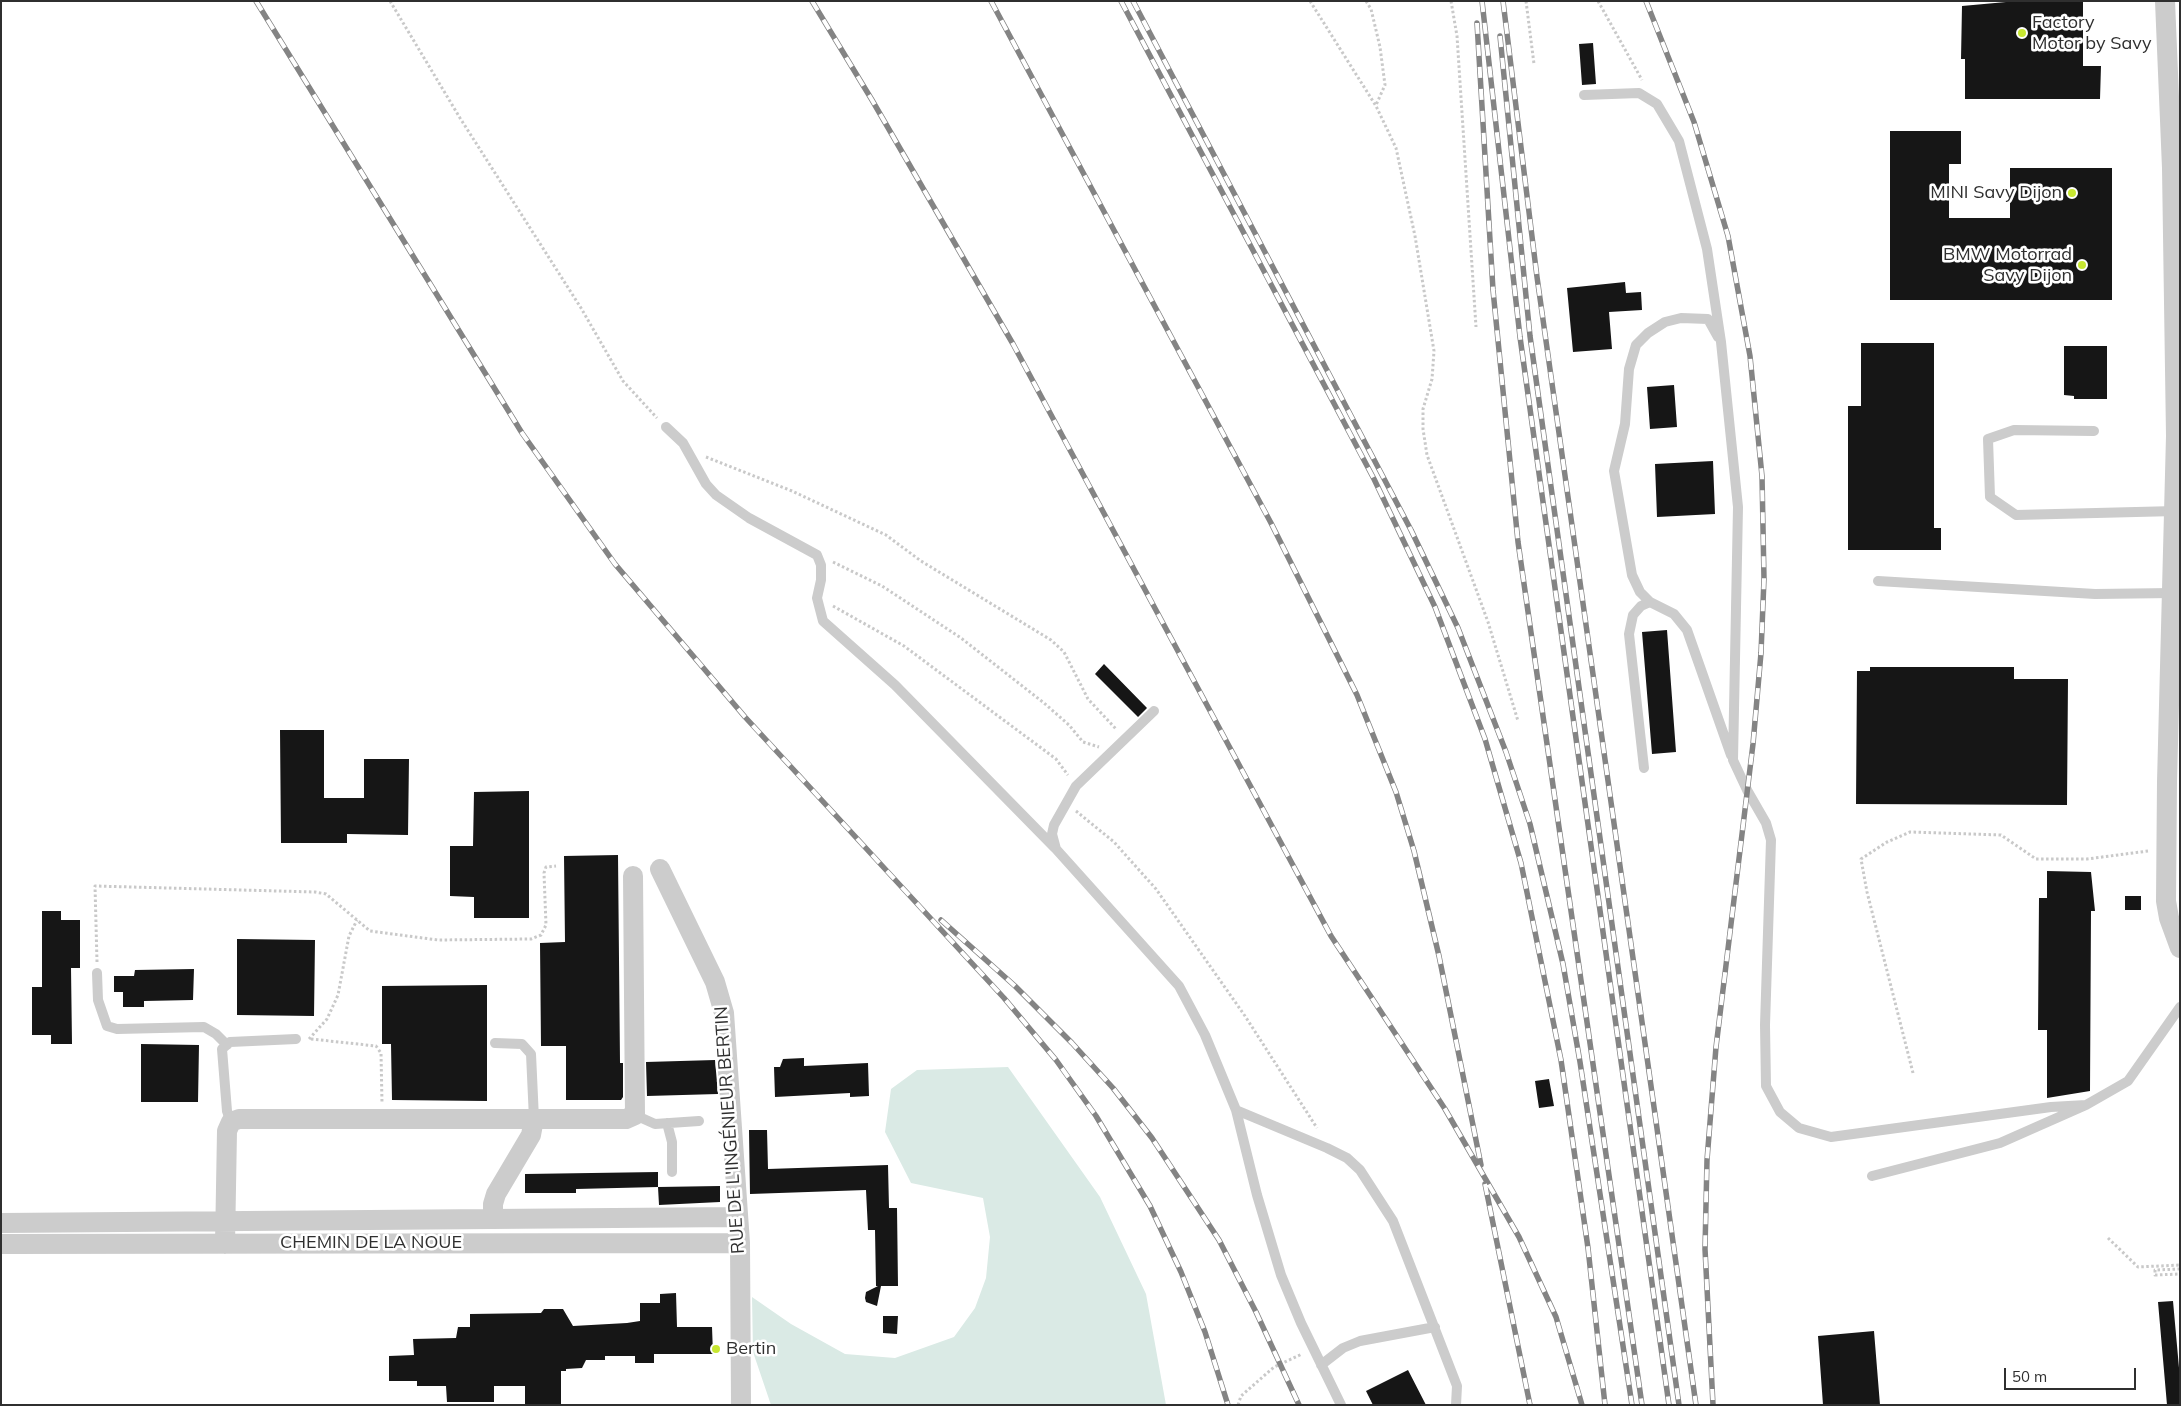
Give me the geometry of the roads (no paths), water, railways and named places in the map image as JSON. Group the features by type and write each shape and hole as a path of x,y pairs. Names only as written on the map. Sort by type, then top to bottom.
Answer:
{"street":[{"path":"2166,1 2174,45 2177,511 2166,851 2168,918 2180,948"},
{"name":"RUE DE L'INGÉNIEUR BERTIN","path":"660,869 715,982 724,1014 740,1243 741,1405"},
{"path":"225,1244 227,1131 231,1122 239,1119 626,1119 635,1115 633,876"},
{"path":"493,1219 493,1204 496,1194 531,1135 534,1119"},
{"name":"CHEMIN DE LA NOUE","path":"1,1222 737,1217"},
{"name":"CHEMIN DE LA NOUE","path":"1,1244 740,1243"}],"lane":[{"path":"1584,95 1639,93 1657,104 1679,141 1691,181 1707,249 1721,342 1738,507 1733,760"},
{"path":"1721,342 1708,319 1681,318 1665,322 1648,333 1636,346 1629,369 1626,424 1614,471 1632,575 1640,592 1650,602 1674,614 1687,630 1733,760 1747,790 1766,823 1770,840 1765,1025 1766,1086 1780,1112 1799,1128 1831,1137 2050,1108 2086,1106"},
{"path":"666,427 683,443 706,484 716,495 749,518 817,555 821,565 821,580 817,598 823,621 895,685 1056,849 1179,986 1205,1035 1236,1110 1273,1250 1290,1297 1341,1405"},
{"path":"2094,431 2014,430 1988,439 1990,497 2016,515 2177,511"},
{"path":"1878,581 2095,594 2173,594"},
{"path":"1644,768 1629,634 1633,615 1641,606 1650,602"},
{"path":"1056,849 1052,834 1065,803 1076,786 1119,743 1146,722 1154,711"},
{"path":"97,973 98,1000 107,1026 117,1029 204,1027 216,1034 227,1044"},
{"path":"1872,1176 2000,1143 2086,1106 2128,1081 2180,1007"},
{"path":"231,1122 227,1111 222,1049 230,1042 296,1039"},
{"path":"495,1043 522,1044 531,1054 534,1119"},
{"path":"1236,1110 1327,1148 1347,1158 1360,1170 1393,1221 1457,1386 1456,1405"},
{"path":"635,1115 655,1124 699,1121"},
{"path":"667,1123 672,1142 672,1172"},
{"path":"1321,1365 1343,1348 1360,1341 1435,1328"}],"railway":[{"path":"256,1 522,433 615,564 745,717 1004,998 1056,1060 1096,1116 1150,1206 1181,1272 1205,1332 1228,1405"},
{"path":"812,1 872,100 1013,344 1331,936 1445,1109 1519,1237 1556,1317 1582,1405"},
{"path":"991,1 1271,523 1357,695 1396,792 1414,851 1439,956 1481,1165"},
{"path":"1121,1 1374,479 1435,607 1485,739 1521,863 1561,1060 1588,1248 1605,1405"},
{"path":"1133,1 1411,530 1458,628 1506,752 1530,824 1563,964 1580,1062 1632,1405"},
{"path":"1482,1 1520,337 1669,1405"},
{"path":"1503,1 1537,277 1696,1405"},
{"path":"1646,1 1694,122 1728,236 1750,356 1762,476 1764,579 1761,653 1753,744 1716,1047 1707,1160 1705,1249 1713,1405"},
{"path":"1477,23 1493,290 1518,542 1642,1405"},
{"path":"1500,36 1530,336 1679,1405"},
{"path":"941,920 1015,986 1072,1043 1113,1088 1152,1138 1219,1240 1256,1312 1299,1405"},
{"path":"1485,1184 1530,1405"}],"place":[{"name":"Factory Motor by Savy","path":"2022,33"},
{"name":"MINI Savy Dijon","path":"2072,193"},
{"name":"BMW Motorrad Savy Dijon","path":"2082,265"},
{"name":"Bertin","path":"716,1349"}]}
